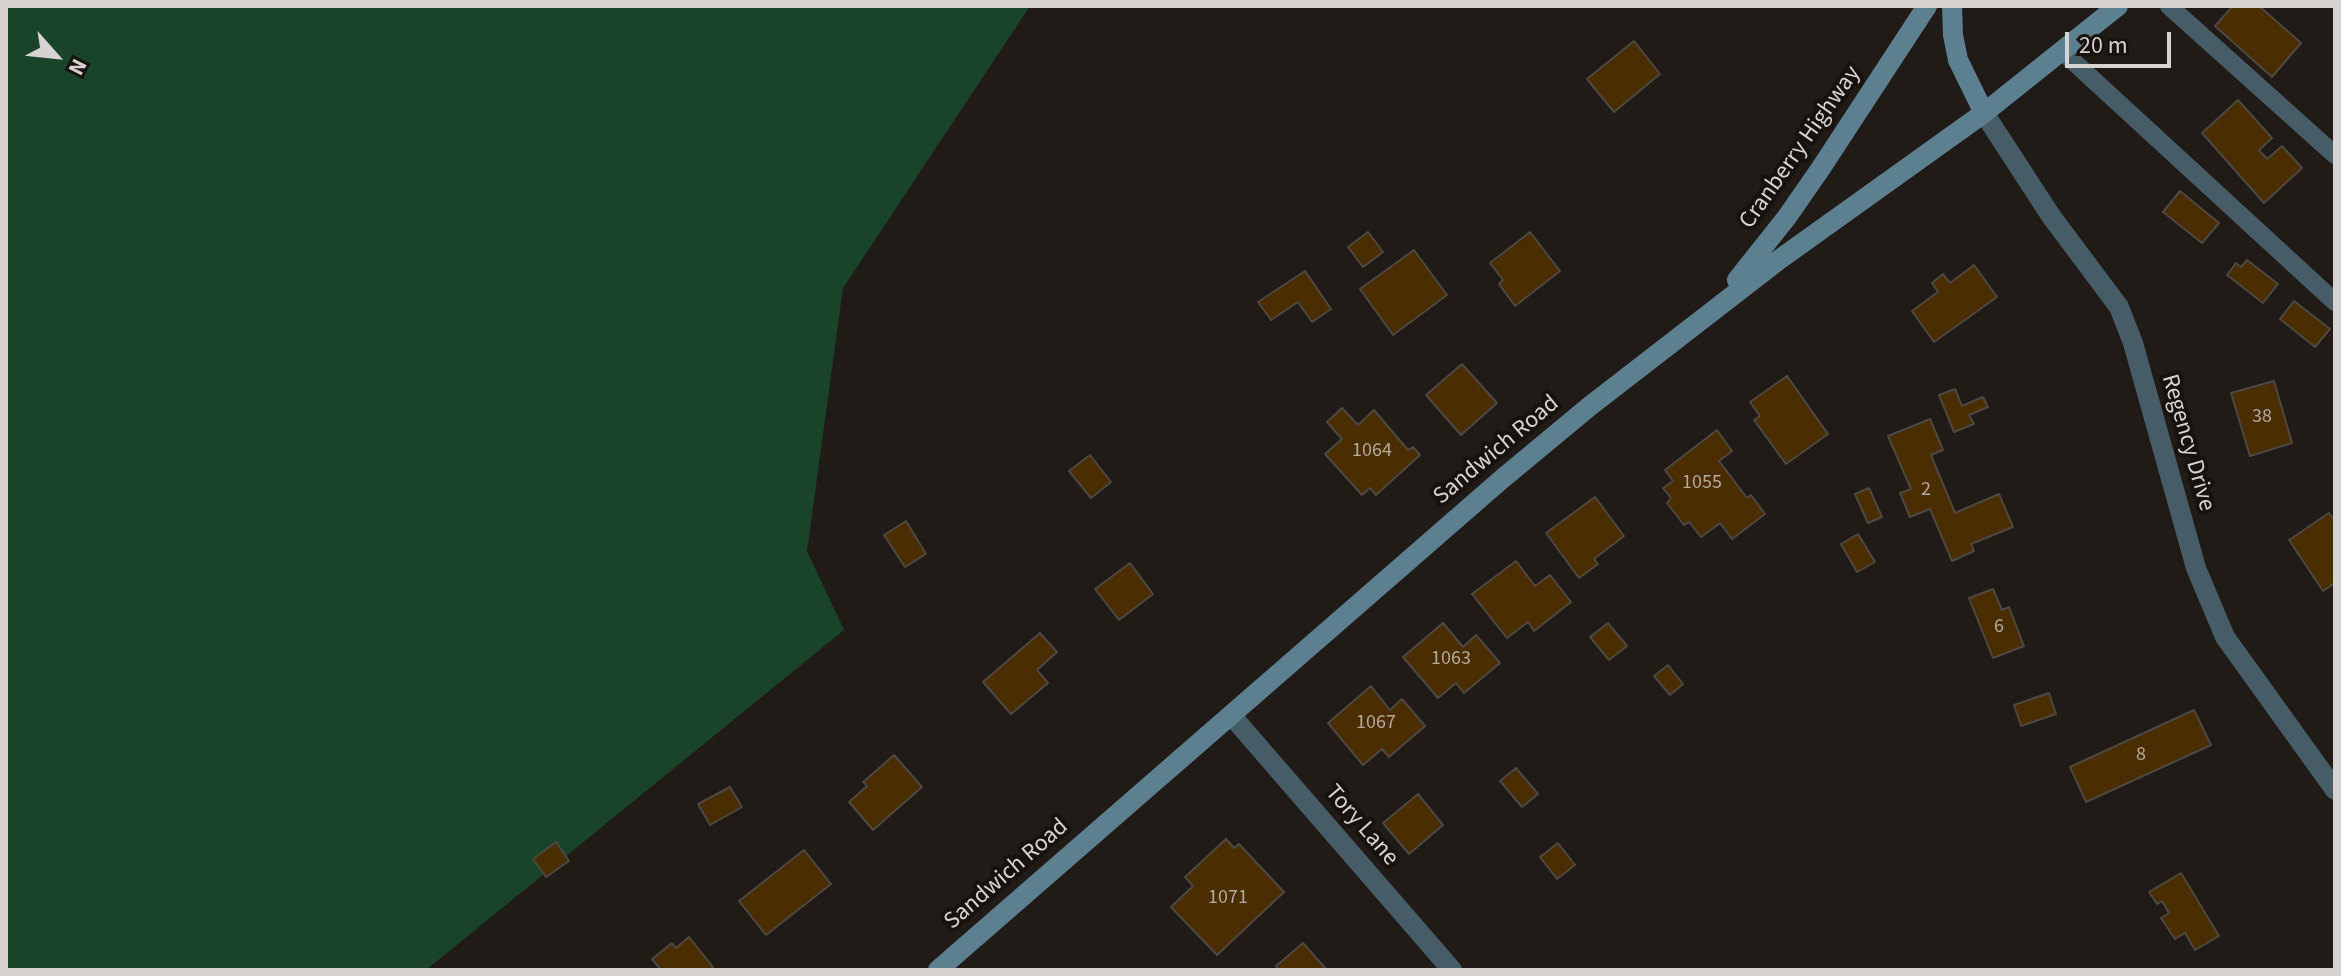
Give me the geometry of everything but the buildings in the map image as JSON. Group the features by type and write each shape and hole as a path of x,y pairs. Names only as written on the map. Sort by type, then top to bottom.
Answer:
{"main road":[{"name":"Cranberry Highway","path":"1708,313 1787,217 1856,118 1927,6"},
{"path":"1952,6 1958,60 1984,113"},
{"name":"Sandwich Road","path":"938,970 1502,479 1708,313 1984,113 2118,6"}],"street":[{"name":"Regency Drive","path":"1984,113 2051,216 2119,307 2133,343 2196,568 2225,637 2335,790"},
{"name":"Tory Lane","path":"1231,715 1452,970"}],"lane":[{"path":"2169,6 2335,155"},
{"path":"2063,52 2335,302"}],"green space":[{"path":"6,6 1030,6 843,288 807,551 844,630 426,970 6,970"}]}
